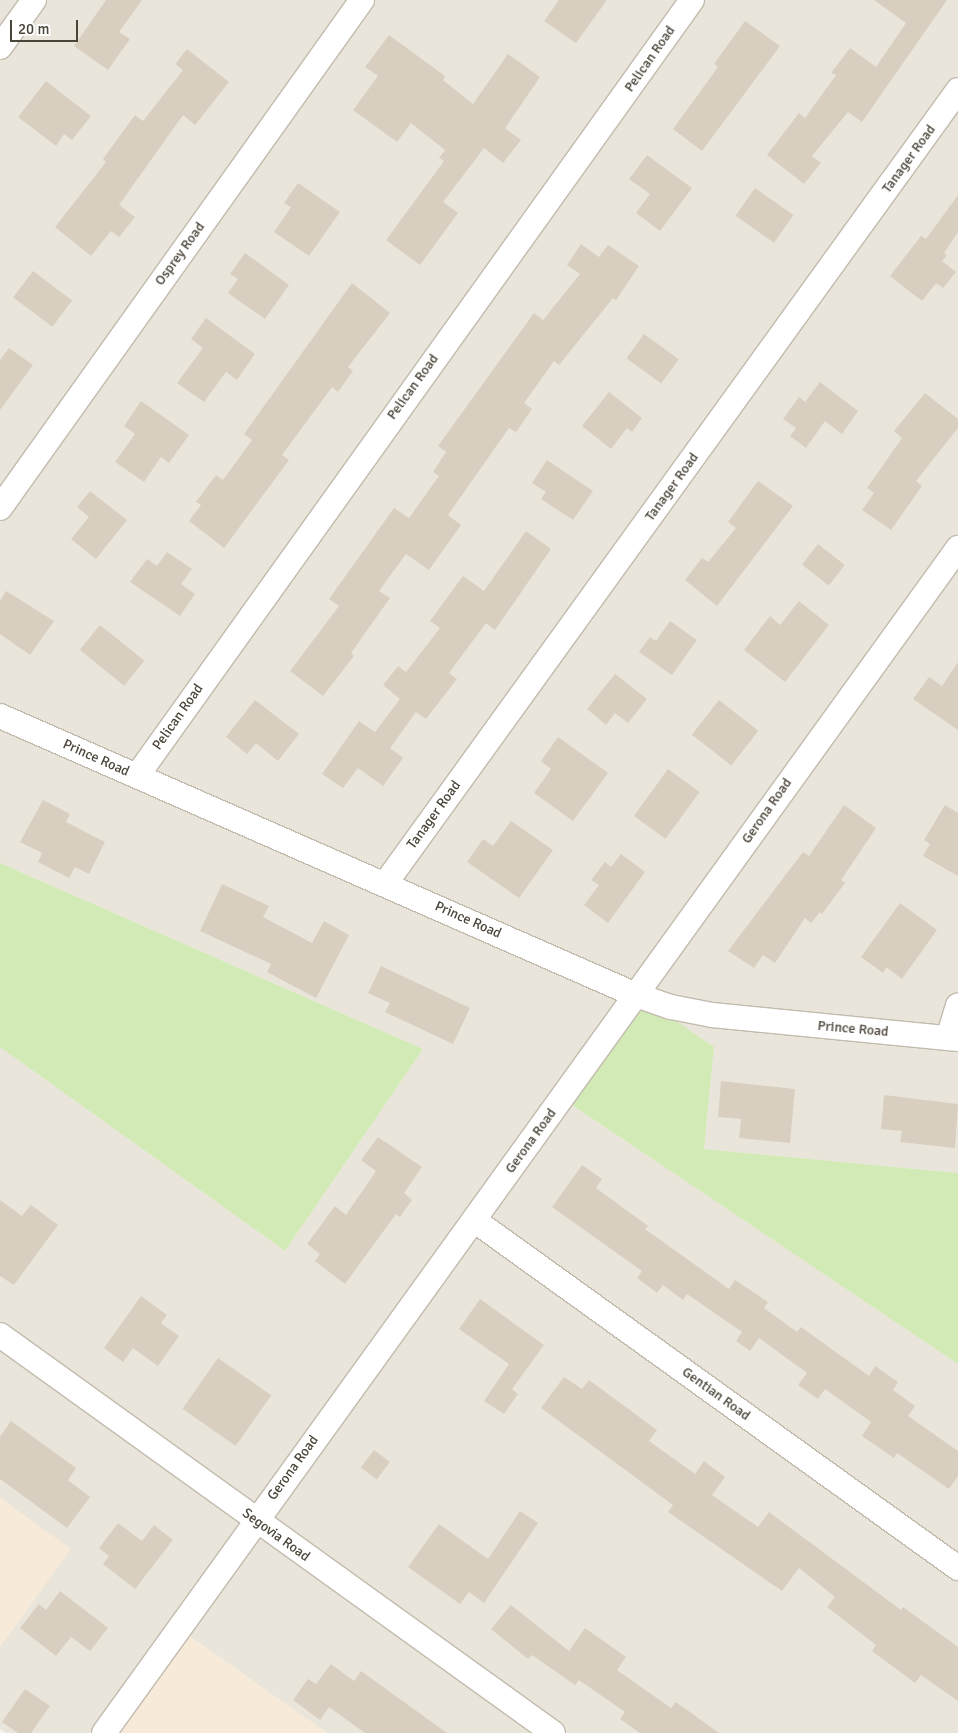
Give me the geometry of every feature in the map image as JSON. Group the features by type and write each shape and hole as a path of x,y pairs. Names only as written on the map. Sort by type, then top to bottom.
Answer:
{"street":[{"path":"0,47 34,0"},
{"name":"Osprey Road","path":"0,508 362,0"},
{"name":"Pelican Road","path":"137,776 692,0"},
{"name":"Tanager Road","path":"385,884 958,90"},
{"name":"Gerona Road","path":"104,1733 254,1520 474,1220 958,548"},
{"name":"Prince Road","path":"0,716 636,994 712,1015 953,1038"},
{"path":"953,1038 958,1006"},
{"name":"Gentian Road","path":"474,1220 958,1568"},
{"name":"Segovia Road","path":"0,1335 254,1520 553,1733"}],"shaded area":[{"path":"0,0 958,0 958,1173 704,1149 714,1047 566,1101 958,1364 958,1733 327,1733 182,1631 105,1733 6,1733 0,1729 0,1647 70,1549 0,1498 0,1047 285,1251 423,1049 0,863"},
{"path":"0,1498 71,1549 0,1647"},
{"path":"182,1630 200,1644 327,1733 105,1733"}],"green space":[{"path":"0,863 423,1049 285,1251 0,1047"},
{"path":"635,993 714,1047 704,1149 958,1173 958,1364 566,1101"}],"building":[{"path":"106,0 142,0 119,32 130,39 108,70 74,46"},
{"path":"559,0 607,0 576,43 544,21"},
{"path":"874,0 947,0 862,122 848,112 812,156 821,163 804,184 767,155 799,113 805,118 836,75 831,73 850,48 876,67 906,23"},
{"path":"745,21 780,46 702,151 673,129 718,67 714,64"},
{"path":"389,35 445,76 443,80 473,104 508,54 540,77 505,128 521,140 503,163 484,148 443,202 458,213 420,265 386,240 444,161 439,158 445,150 411,123 397,142 353,110 378,76 365,67"},
{"path":"187,49 229,82 195,125 183,115 119,205 135,217 119,237 111,231 91,256 55,227 106,162 103,159 135,115 143,121 183,70 175,64"},
{"path":"46,81 91,116 72,140 64,134 56,146 18,117"},
{"path":"647,155 692,188 660,231 636,213 650,194 629,179"},
{"path":"298,183 340,212 309,256 274,232 291,207 284,203"},
{"path":"755,188 794,215 774,243 735,216"},
{"path":"958,195 958,232 944,253 947,255 942,261 956,272 943,288 936,283 922,301 890,276 921,236 926,239"},
{"path":"581,244 599,257 608,245 639,266 616,300 613,298 559,365 554,361 524,403 532,409 516,432 509,428 448,515 461,525 429,570 406,554 379,591 390,598 351,653 354,656 323,696 290,671 339,606 329,599 394,508 409,518 439,476 433,472 446,452 438,446 534,313 543,320 580,274 567,265"},
{"path":"245,253 289,285 265,319 228,293 238,279 230,274"},
{"path":"33,271 72,300 52,327 13,297"},
{"path":"352,283 390,313 348,367 353,371 338,392 332,387 282,455 289,460 224,548 189,521 201,505 196,502 216,475 223,480 252,440 244,434"},
{"path":"206,318 255,354 237,380 226,372 204,402 177,383 203,348 191,339"},
{"path":"644,334 679,359 661,384 626,358"},
{"path":"9,348 33,365 0,410 0,360"},
{"path":"820,382 858,411 842,434 825,421 806,448 790,436 796,428 783,419 799,397 805,402"},
{"path":"609,392 642,418 632,432 627,428 611,449 582,426"},
{"path":"925,393 958,419 958,428 916,481 922,486 891,530 862,510 874,493 867,488 902,438 894,431"},
{"path":"141,401 189,435 169,463 161,457 144,482 115,462 135,434 124,426"},
{"path":"547,460 593,491 573,520 541,499 546,492 532,483"},
{"path":"758,481 793,506 717,606 685,580 702,558 708,562 736,528 728,522"},
{"path":"90,491 127,520 96,559 71,539 89,517 77,507"},
{"path":"526,531 551,549 495,630 486,623 449,673 457,679 426,719 416,712 390,748 403,758 383,786 358,768 343,788 322,774 359,721 375,732 400,699 383,685 398,666 406,672 440,628 430,621 463,576 484,591"},
{"path":"818,544 845,565 829,585 802,564"},
{"path":"167,552 192,569 181,584 195,594 180,616 130,582 147,559 157,566"},
{"path":"6,591 54,621 30,655 0,634 0,601"},
{"path":"799,601 829,625 785,682 744,650 770,616 780,625"},
{"path":"670,621 697,640 672,675 639,652 650,637 656,641"},
{"path":"100,625 144,661 124,686 80,650"},
{"path":"958,662 958,730 913,699 929,677 942,686"},
{"path":"615,674 647,699 628,723 615,713 606,725 587,709"},
{"path":"255,700 299,734 278,761 256,743 247,754 226,737"},
{"path":"719,700 758,731 731,765 692,735"},
{"path":"558,737 608,773 573,821 534,793 551,769 541,761"},
{"path":"668,769 700,792 665,839 634,816"},
{"path":"43,800 70,814 66,822 105,842 89,874 75,867 69,878 38,862 42,853 20,842"},
{"path":"844,805 876,828 841,880 845,883 822,914 820,912 811,923 805,918 775,963 763,955 754,968 728,951 803,852 809,856"},
{"path":"945,805 958,813 958,876 923,856 930,844 924,840"},
{"path":"511,821 553,850 519,898 467,862 483,839 493,846"},
{"path":"621,854 645,872 608,923 584,905 599,885 591,880 605,862 611,867"},
{"path":"222,884 269,906 263,917 312,943 324,921 349,935 316,998 267,972 271,964 200,931"},
{"path":"900,903 937,930 902,979 886,967 883,973 861,957"},
{"path":"381,966 470,1008 453,1044 385,1012 390,1003 368,993"},
{"path":"721,1081 795,1089 790,1143 739,1138 741,1119 718,1117"},
{"path":"884,1095 958,1104 955,1148 900,1142 902,1131 881,1129"},
{"path":"378,1137 422,1167 404,1193 412,1200 400,1217 396,1214 345,1284 315,1261 320,1254 307,1244 335,1206 346,1215 376,1171 361,1160"},
{"path":"582,1165 602,1179 596,1188 648,1226 645,1229 729,1289 735,1280 768,1302 764,1308 797,1332 801,1327 869,1376 875,1366 898,1382 893,1390 915,1406 908,1416 958,1451 958,1476 949,1489 897,1453 894,1458 862,1436 871,1422 825,1389 818,1399 798,1385 807,1373 759,1338 750,1351 736,1341 742,1332 687,1294 683,1300 663,1285 657,1293 637,1278 642,1271 552,1207"},
{"path":"0,1200 22,1216 31,1205 58,1225 14,1285 0,1276"},
{"path":"141,1296 167,1315 161,1323 179,1336 158,1366 133,1348 123,1362 104,1348"},
{"path":"480,1299 544,1345 512,1389 518,1394 504,1414 484,1401 509,1364 459,1329"},
{"path":"218,1358 271,1395 236,1446 182,1409"},
{"path":"564,1377 582,1389 589,1380 657,1430 649,1441 695,1474 704,1461 725,1477 712,1495 758,1527 769,1512 901,1610 903,1607 958,1647 958,1701 921,1675 915,1683 872,1651 876,1645 827,1607 835,1597 799,1568 782,1591 668,1512 673,1505 541,1408"},
{"path":"11,1421 76,1468 68,1480 90,1497 67,1528 0,1479 0,1437"},
{"path":"374,1450 390,1462 377,1480 361,1468"},
{"path":"520,1511 538,1523 484,1603 469,1592 460,1604 408,1567 439,1524 488,1559"},
{"path":"118,1523 142,1541 154,1525 173,1540 135,1589 103,1564 109,1556 99,1548"},
{"path":"60,1591 108,1628 90,1651 71,1637 56,1656 20,1628 39,1604 46,1610"},
{"path":"511,1605 569,1651 585,1628 626,1657 617,1670 671,1708 676,1702 719,1733 640,1733 620,1719 625,1712 579,1680 575,1685 532,1655 528,1659 491,1629"},
{"path":"331,1664 354,1681 361,1671 447,1733 365,1733 329,1707 320,1720 293,1700 308,1679 316,1684"},
{"path":"25,1689 50,1706 31,1733 18,1733 2,1722"}]}
